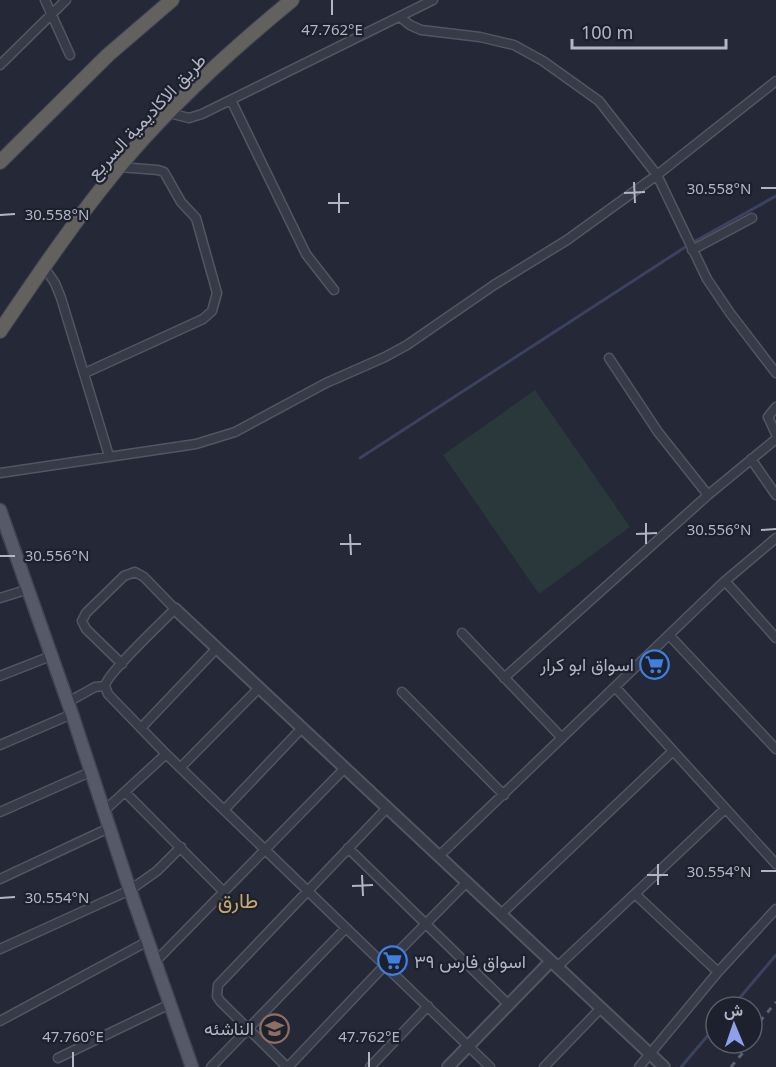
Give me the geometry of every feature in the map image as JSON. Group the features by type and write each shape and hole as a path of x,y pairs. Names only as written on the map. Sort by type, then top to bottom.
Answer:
{"highway":[{"path":"0,162 108,55 172,0"},
{"name":"طريق الاكاديمية السريع","path":"0,331 70,229 119,167 196,85 292,0"}],"main road":[{"path":"0,510 70,708 189,1066"}],"street":[{"path":"45,0 70,55"},
{"path":"0,65 66,0"},
{"path":"169,113 189,118 195,117 434,0"},
{"path":"400,17 415,28 514,45 590,92 657,175 707,279 776,373"},
{"path":"0,472 196,444 226,436 336,378 397,352 488,289 555,249 657,175 776,81"},
{"path":"231,100 306,254 334,290"},
{"path":"85,373 202,319 212,311 216,300 216,287 198,221 179,199 167,174 158,170 119,167"},
{"path":"692,250 752,218"},
{"path":"44,267 58,290 109,456"},
{"path":"609,358 658,432 708,495"},
{"path":"776,406 768,417 776,434"},
{"path":"504,678 708,495 776,439"},
{"path":"752,459 776,495"},
{"path":"440,855 725,581 776,538"},
{"path":"122,664 83,626 82,621 86,614 124,576 135,572 144,577 175,609 664,1067"},
{"path":"725,581 776,638"},
{"path":"0,598 28,589"},
{"path":"175,609 107,679 105,686 108,694 166,754 490,1067"},
{"path":"462,633 562,738"},
{"path":"669,635 776,749"},
{"path":"141,728 217,648"},
{"path":"0,676 51,656"},
{"path":"0,745 70,708 95,687 105,686"},
{"path":"615,687 776,864"},
{"path":"181,767 259,688"},
{"path":"402,692 504,795"},
{"path":"224,810 302,728"},
{"path":"501,914 674,751"},
{"path":"104,811 166,754"},
{"path":"155,962 345,768"},
{"path":"0,812 90,772"},
{"path":"125,792 224,892"},
{"path":"387,808 218,985 217,996 220,1001 288,1067 385,964 467,882"},
{"path":"448,1067 509,1005 635,894 725,809"},
{"path":"0,879 109,828"},
{"path":"0,949 130,891 157,871 181,847"},
{"path":"348,848 509,1005"},
{"path":"635,894 718,972"},
{"path":"639,1067 718,972 776,909"},
{"path":"211,1067 346,928"},
{"path":"1,1017 148,941"},
{"path":"58,1058 170,1004"},
{"path":"370,1067 428,1006"},
{"path":"544,1067 601,1008"}],"shaded area":[{"path":"535,390 630,527 539,594 443,455"}],"waterway":[{"path":"360,458 690,244 776,196"},
{"path":"742,995 776,955"},
{"path":"681,1067 704,1040"}],"railway":[{"path":"764,1016 776,1002"},
{"path":"731,1067 741,1055"}],"place":[{"name":"اسواق ابو كرار","path":"655,664"},
{"name":"اسواق فارس ٣٩","path":"393,961"},
{"name":"الناشئه","path":"275,1028"}],"district":[{"name":"طارق","path":"238,900"}]}
